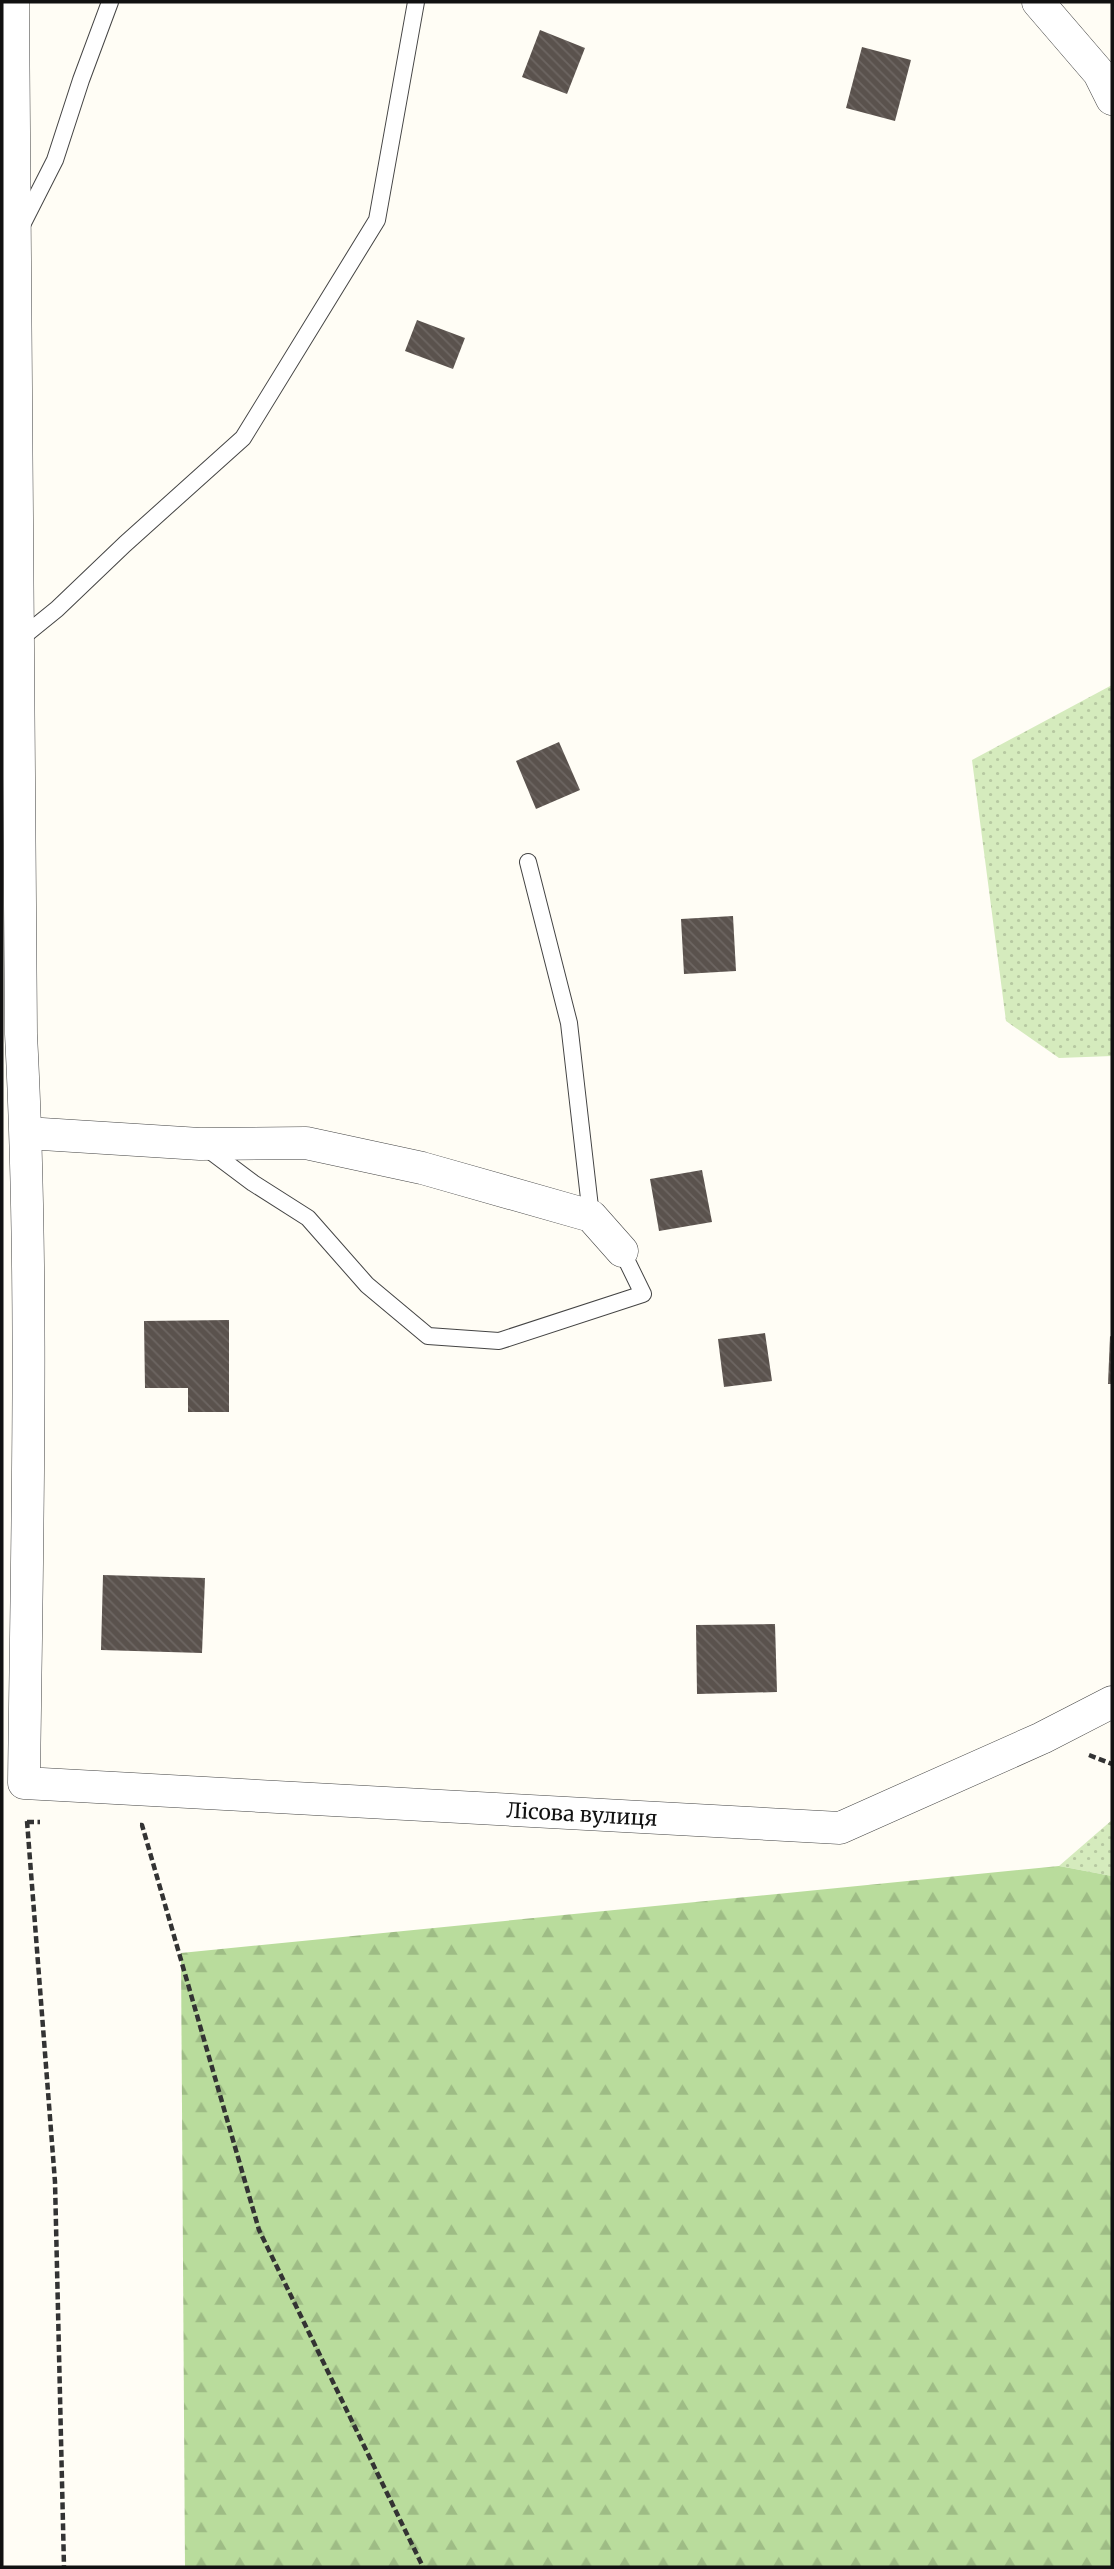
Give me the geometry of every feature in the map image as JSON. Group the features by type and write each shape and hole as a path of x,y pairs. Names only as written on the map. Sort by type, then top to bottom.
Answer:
{"street":[{"path":"13,2 20,639 11,1044 26,1133 29,1370 24,1783"},
{"path":"1038,2 1099,73 1112,99"},
{"path":"26,1133 201,1144 306,1143 422,1168 591,1216 622,1251"},
{"name":"Лісова вулиця","path":"24,1783 840,1828 1042,1738 1112,1702"}],"lane":[{"path":"16,234 55,160 80,80 110,2"},
{"path":"20,639 57,609 243,438 377,220 416,2"},
{"path":"527,862 569,1023 591,1216"},
{"path":"201,1144 253,1183 308,1218 366,1284 428,1336 499,1341 643,1294 622,1251"}],"path":[{"path":"24,1783 55,2182 64,2567"},
{"path":"27,1822 53,1823"},
{"path":"130,1825 142,1825 258,2230 422,2567"}],"green space":[{"path":"1112,685 1112,1056 1059,1058 1006,1021 972,760"},
{"path":"1112,1820 1112,1876 1059,1866"},
{"path":"1059,1866 1112,1876 1112,2567 185,2567 181,1953"}],"building":[{"path":"540,30 585,48 567,94 522,77"},
{"path":"862,47 911,60 895,121 846,108"},
{"path":"417,320 465,338 453,369 405,351"},
{"path":"559,742 580,790 536,809 516,761"},
{"path":"733,916 736,971 684,974 681,919"},
{"path":"702,1170 712,1222 659,1231 650,1179"},
{"path":"229,1320 229,1412 188,1412 188,1388 145,1388 144,1321"},
{"path":"765,1333 772,1381 724,1387 718,1339"},
{"path":"1110,1336 1112,1384 1108,1384"},
{"path":"103,1575 205,1578 202,1653 101,1650"},
{"path":"775,1624 777,1692 697,1694 696,1625"}]}
